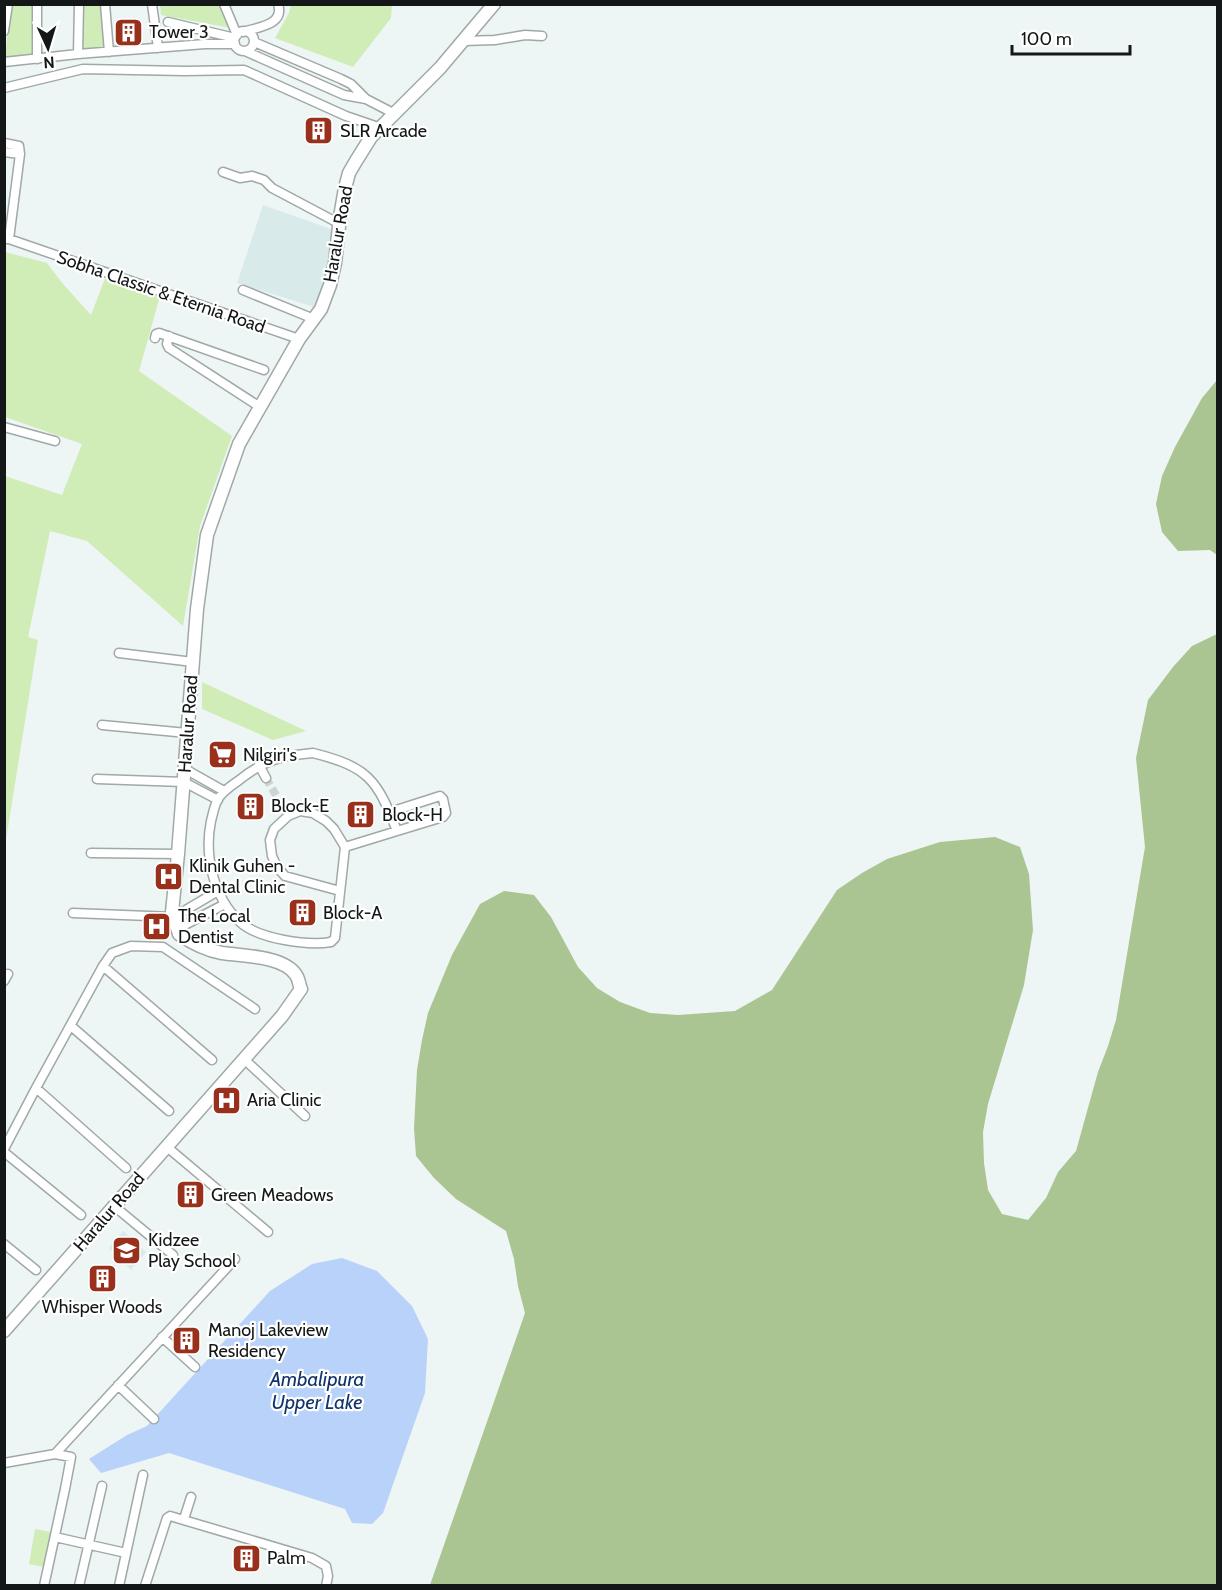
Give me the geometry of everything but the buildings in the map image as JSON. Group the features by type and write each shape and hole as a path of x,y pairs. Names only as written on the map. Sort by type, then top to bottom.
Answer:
{"street":[{"path":"4,31 8,4"},
{"path":"37,59 38,4"},
{"path":"78,54 79,4"},
{"path":"105,4 109,52"},
{"path":"152,4 158,48"},
{"path":"224,4 238,37 239,49 344,95 366,99"},
{"path":"168,22 238,37 275,22 279,17 278,4"},
{"name":"Haralur Road","path":"4,1331 282,1016 301,989 296,975 281,963 197,946 178,934 172,912 197,609 207,535 239,444 299,339 321,309 336,263 345,188 356,161 372,137 440,68 494,4"},
{"path":"4,62 205,44 251,34 254,42 252,47 245,51"},
{"path":"463,41 495,40 525,35 542,36"},
{"path":"254,42 351,84 366,99 394,114"},
{"path":"4,88 83,69 185,72 244,70 346,116 381,128"},
{"path":"4,143 19,146 20,154 7,239"},
{"path":"4,152 20,154"},
{"path":"223,172 240,178 252,176 264,180 272,188 340,224"},
{"name":"Sobha Classic & Eternia Road","path":"7,239 299,339"},
{"path":"243,290 314,319"},
{"path":"155,338 158,333 169,336 264,370"},
{"path":"169,336 166,344 169,348 260,407"},
{"path":"4,427 55,441"},
{"path":"119,653 193,662"},
{"path":"102,725 187,733"},
{"path":"340,891 285,876 277,867 272,856 270,840 274,829 287,815 300,811 313,813 334,829 345,847 335,938 331,942 322,944 286,940 266,936 241,923 225,904 218,891 209,861 208,836 218,800 224,791 259,765 284,756 313,753 339,760 362,771 383,797 397,831"},
{"path":"259,765 266,778"},
{"path":"184,776 218,800"},
{"path":"97,779 184,776 224,791"},
{"path":"345,847 443,817 446,813 443,799 440,796 390,812"},
{"path":"91,853 178,854"},
{"path":"175,923 218,891"},
{"path":"73,913 175,923 225,904"},
{"path":"81,1215 4,1150 112,953 130,946 163,947 255,1009"},
{"path":"103,966 212,1060"},
{"path":"71,1026 169,1111"},
{"path":"244,1059 305,1116"},
{"path":"36,1088 126,1168"},
{"path":"167,1147 268,1232"},
{"path":"114,1206 173,1255"},
{"path":"4,1244 36,1270"},
{"path":"55,1454 235,1259"},
{"path":"162,1337 195,1367"},
{"path":"118,1385 154,1419"},
{"path":"4,1463 55,1454 71,1457 44,1586"},
{"path":"119,1586 143,1475"},
{"path":"79,1586 102,1486"},
{"path":"184,1519 191,1497"},
{"path":"145,1586 167,1518 171,1516 312,1558 326,1566 328,1576 326,1586"},
{"path":"55,1537 126,1553"}],"shaded area":[{"path":"263,205 334,230 327,278 314,307 237,283"},
{"name":"Kidzee Play School","path":"123,1231 146,1252 131,1270 109,1248"}],"green space":[{"path":"291,4 392,5 391,18 353,67 275,38 289,13"},
{"path":"10,5 36,5 35,57 5,60"},
{"path":"80,5 104,5 108,50 79,52"},
{"path":"160,5 220,5 231,28 161,15"},
{"path":"5,252 47,263 91,315 106,276 160,296 139,371 232,436 200,526 183,626 87,541 50,531 28,637 38,640 5,846 5,476 62,495 82,444 5,417"},
{"path":"1217,380 1217,555 1210,550 1178,551 1162,532 1156,504 1162,476 1202,398"},
{"path":"1217,634 1217,1585 430,1585 525,1313 506,1231 456,1199 434,1178 416,1156 414,1128 417,1070 428,1013 452,955 480,904 504,891 534,895 551,917 578,967 597,988 620,1002 650,1013 678,1015 735,1011 772,990 837,890 862,873 887,859 940,842 995,837 1020,847 1029,874 1033,930 1024,985 988,1104 983,1132 988,1190 1002,1214 1028,1220 1046,1198 1058,1172 1076,1151 1098,1072 1116,1020 1145,847 1136,758 1148,700 1192,646"},
{"path":"202,682 306,731 273,740 202,709"},
{"path":"35,1529 51,1532 44,1567 29,1564"}],"water":[{"name":"Ambalipura Upper Lake","path":"342,1258 377,1271 412,1306 428,1339 425,1393 383,1513 372,1524 352,1523 345,1509 169,1453 101,1473 89,1459 127,1435 147,1426 270,1291 312,1264"}],"tunnel":[{"path":"266,778 287,814"}],"place":[{"name":"Tower 3","path":"128,32"},
{"name":"SLR Arcade","path":"319,131"},
{"name":"Nilgiri's","path":"222,755"},
{"name":"Block-E","path":"250,806"},
{"name":"Block-H","path":"361,815"},
{"name":"Klinik Guhen - Dental Clinic","path":"168,876"},
{"name":"Block-A","path":"302,913"},
{"name":"The Local Dentist","path":"157,926"},
{"name":"Aria Clinic","path":"226,1100"},
{"name":"Green Meadows","path":"190,1195"},
{"name":"Kidzee Play School","path":"127,1250"},
{"name":"Whisper Woods","path":"102,1278"},
{"name":"Manoj Lakeview Residency","path":"187,1340"},
{"name":"Palm","path":"246,1558"}]}
